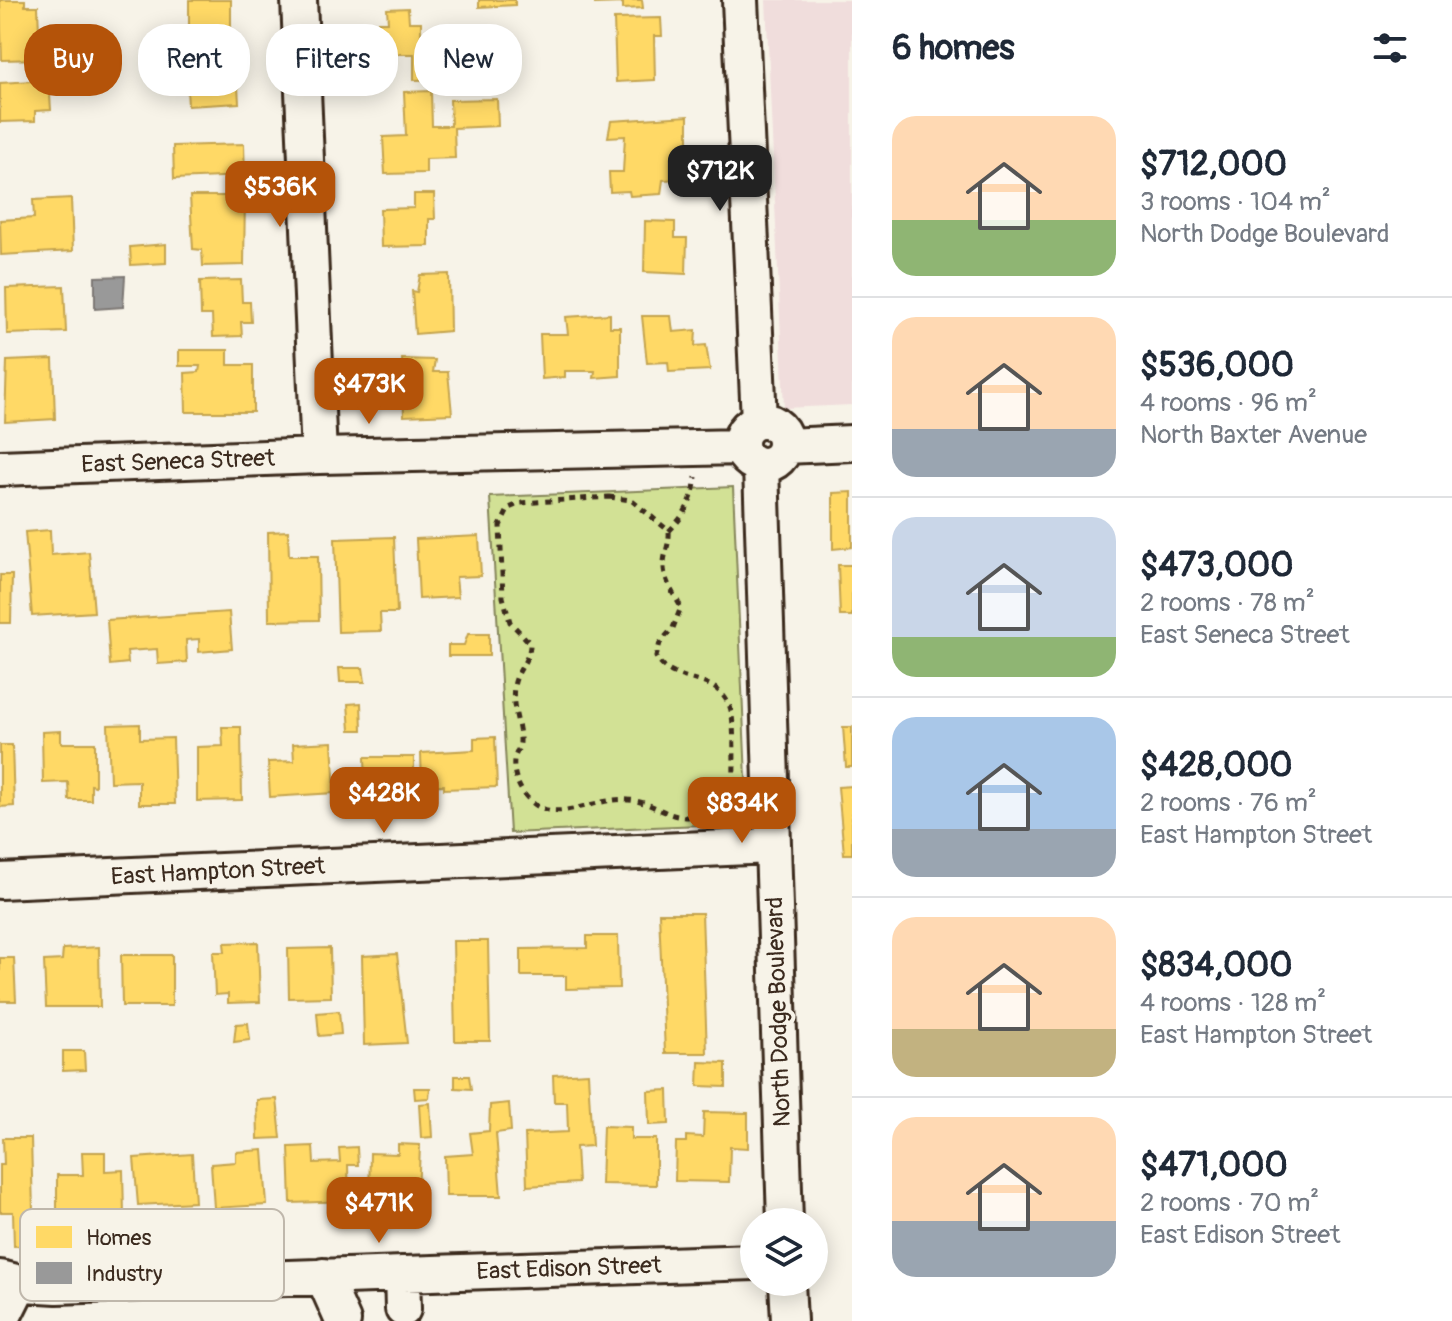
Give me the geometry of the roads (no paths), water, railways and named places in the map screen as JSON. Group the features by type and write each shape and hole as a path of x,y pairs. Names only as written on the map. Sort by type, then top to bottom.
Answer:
{"street":[{"path":"299,0 319,456"},
{"name":"North Dodge Boulevard","path":"740,0 761,445 784,1208"},
{"name":"East Seneca Street","path":"0,468 319,456 852,443"},
{"name":"East Hampton Street","path":"0,881 771,846"},
{"name":"East Edison Street","path":"284,1277 402,1274 706,1278 740,1267"},
{"path":"402,1274 403,1309"},
{"path":"323,1276 343,1321"},
{"path":"1,1321 10,1280"},
{"path":"788,1296 789,1321"}]}
